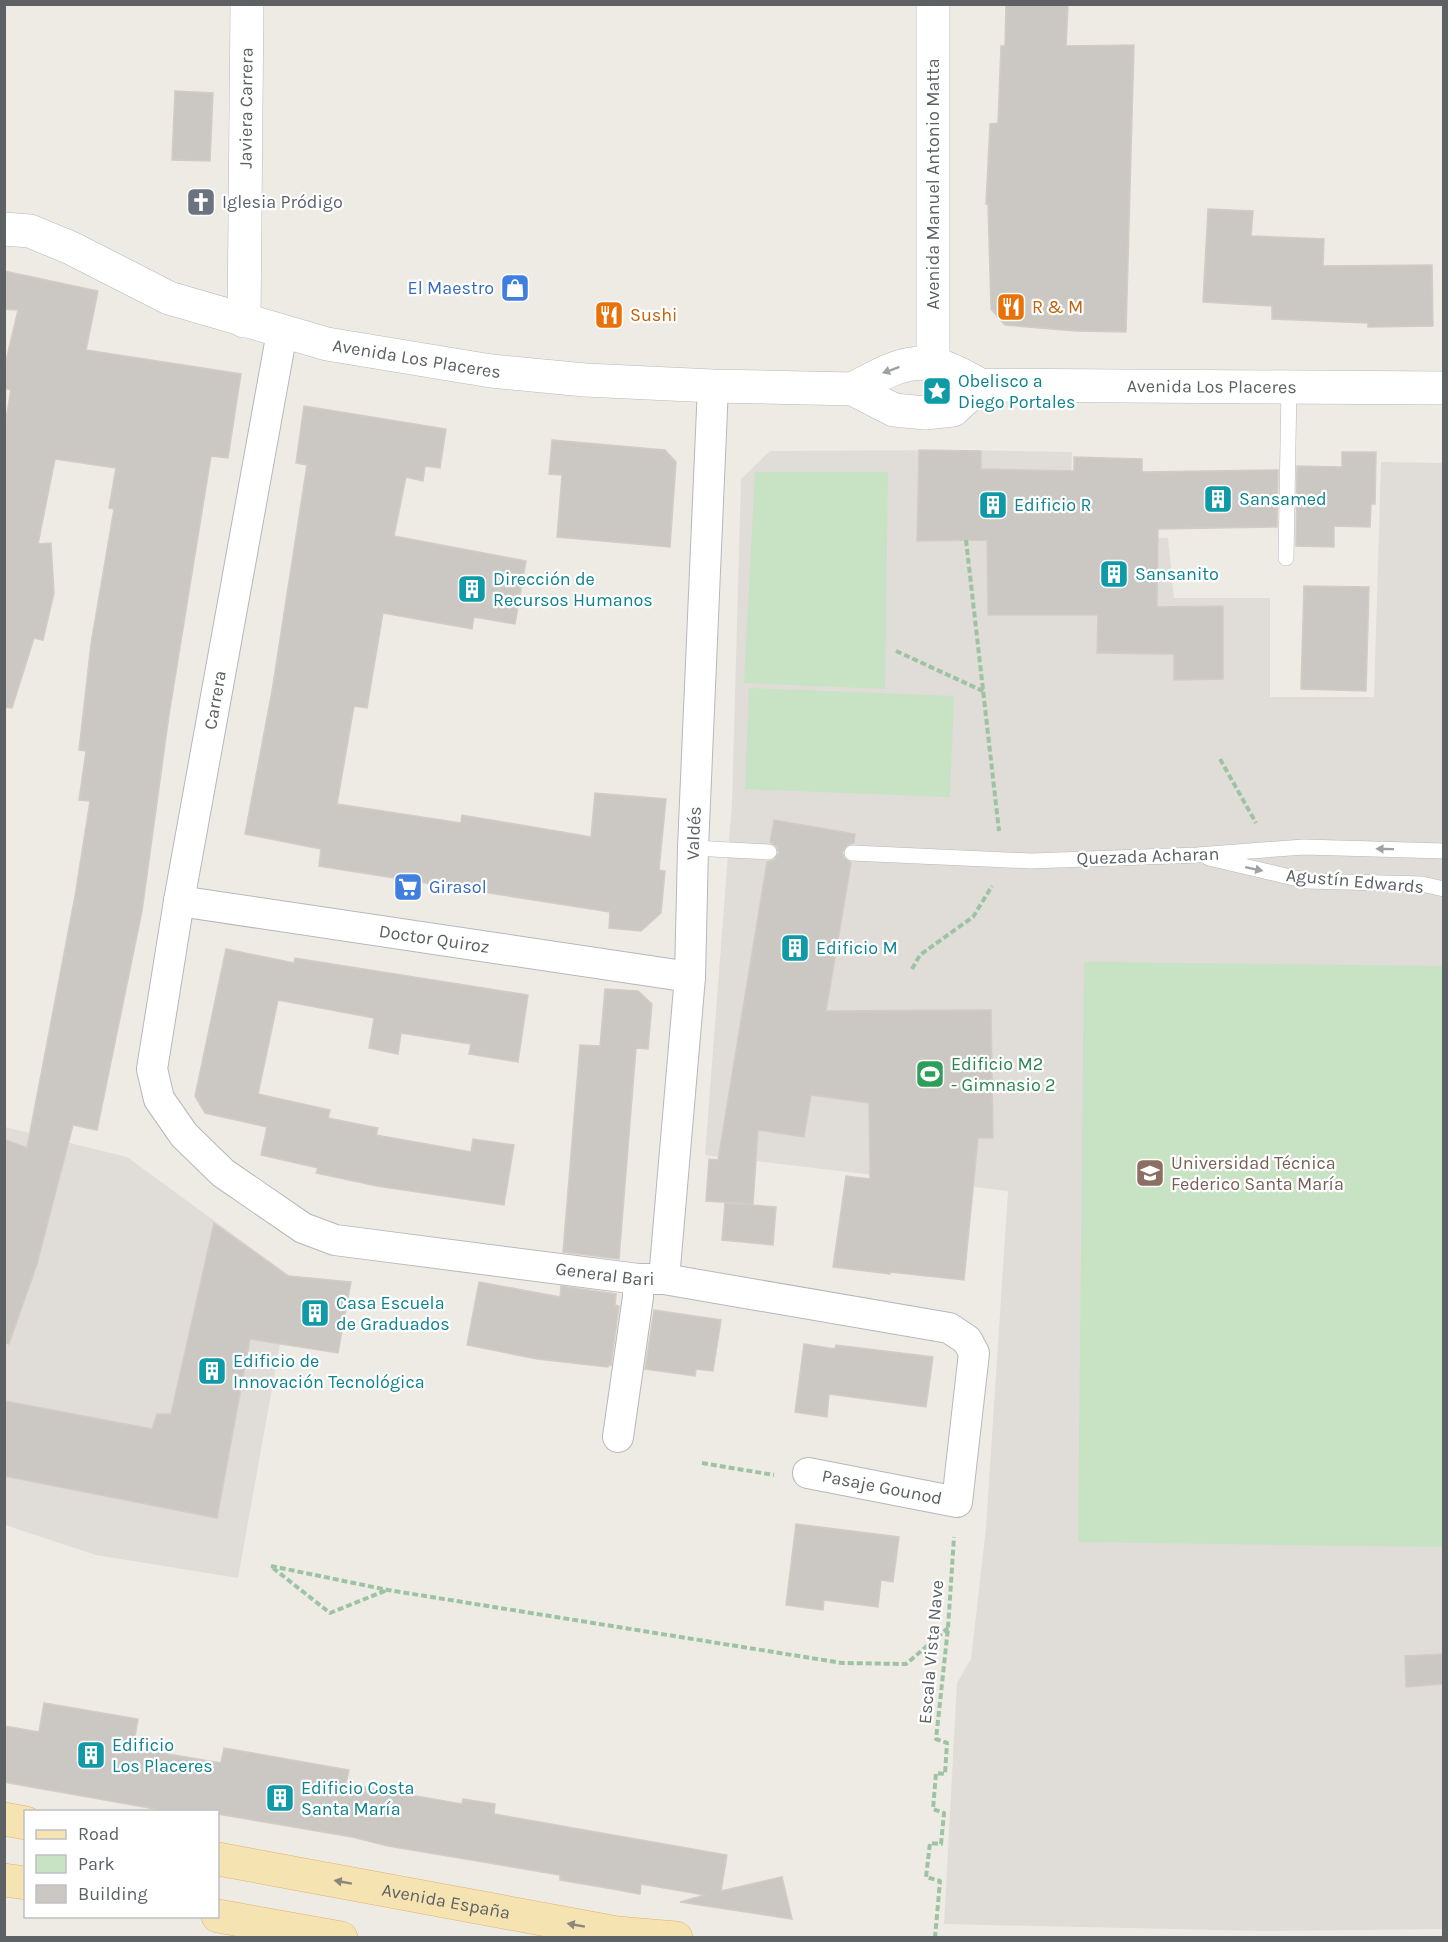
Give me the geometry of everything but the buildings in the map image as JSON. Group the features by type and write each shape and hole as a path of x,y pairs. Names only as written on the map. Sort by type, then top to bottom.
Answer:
{"main road":[{"name":"Javiera Carrera","path":"244,321 247,4"},
{"name":"Avenida Manuel Antonio Matta","path":"933,4 933,364"},
{"name":"Avenida Los Placeres","path":"4,229 30,231 72,248 169,298 244,321 327,344 491,371 585,380 853,389 894,410 931,413 953,410 980,385"},
{"name":"Avenida Los Placeres","path":"853,389 890,369 933,364 980,385 1443,388"},
{"path":"4,1819 24,1823"},
{"name":"Avenida España","path":"219,1859 617,1933 676,1938"},
{"path":"4,1880 24,1883"},
{"path":"219,1916 341,1938"}],"street":[{"name":"Carrera","path":"152,1068 179,901 282,332"},
{"name":"Valdés","path":"651,1279 690,977 693,848 713,386"},
{"name":"Doctor Quiroz","path":"179,901 690,977"},
{"name":"General Bari","path":"152,1068 159,1099 184,1136 222,1173 303,1227 335,1240 651,1279 949,1328 967,1340 974,1353 957,1502"},
{"path":"618,1437 638,1297 651,1279"},
{"name":"Pasaje Gounod","path":"808,1473 957,1502"}],"lane":[{"path":"1286,558 1289,387"},
{"name":"Quezada Acharan","path":"852,853 1031,861 1197,855 1304,847 1443,851"},
{"path":"693,848 769,852"},
{"name":"Agustín Edwards","path":"1197,855 1307,881 1422,884 1443,889"}],"path":[{"path":"912,969 920,956 973,916 991,890 999,860 999,823 966,540"},
{"path":"896,651 985,692"},
{"path":"1220,759 1271,850"},
{"path":"702,1463 776,1476 808,1473"},
{"name":"Escala Vista Nave","path":"935,1938 940,1881 926,1877 930,1843 941,1844 944,1813 933,1809 936,1773 945,1774 947,1743 936,1739 948,1628 957,1502"},
{"path":"388,1590 330,1613 270,1566 388,1590 842,1663 906,1664 948,1628"}],"shaded area":[{"name":"Universidad Técnica Federico Santa María","path":"770,451 1072,452 1069,536 1168,538 1174,598 1270,598 1270,697 1374,697 1381,462 1443,463 1443,1929 1262,1931 944,1924 957,1683 971,1659 986,1528 1008,1191 705,1155 732,802 741,479"},
{"path":"5,1127 127,1157 290,1276 351,1282 338,1352 280,1344 238,1578 96,1555 5,1525"}],"green space":[{"path":"755,472 888,472 885,689 744,683"},
{"path":"749,688 954,696 950,797 745,789"},
{"path":"1084,962 1443,966 1442,1547 1078,1542"}],"place":[{"name":"Iglesia Pródigo","path":"201,202"},
{"name":"El Maestro","path":"515,288"},
{"name":"R & M","path":"1011,307"},
{"name":"Sushi","path":"609,315"},
{"name":"Obelisco a Diego Portales","path":"937,391"},
{"name":"Sansamed","path":"1218,499"},
{"name":"Edificio R","path":"993,505"},
{"name":"Sansanito","path":"1114,574"},
{"name":"Dirección de Recursos Humanos","path":"472,589"},
{"name":"Girasol","path":"408,887"},
{"name":"Edificio M","path":"795,948"},
{"name":"Edificio M2 - Gimnasio 2","path":"930,1074"},
{"name":"Universidad Técnica Federico Santa María","path":"1150,1173"},
{"name":"Casa Escuela de Graduados","path":"315,1313"},
{"name":"Edificio de Innovación Tecnológica","path":"212,1371"},
{"name":"Edificio Los Placeres","path":"91,1755"},
{"name":"Edificio Costa Santa María","path":"280,1798"}]}
